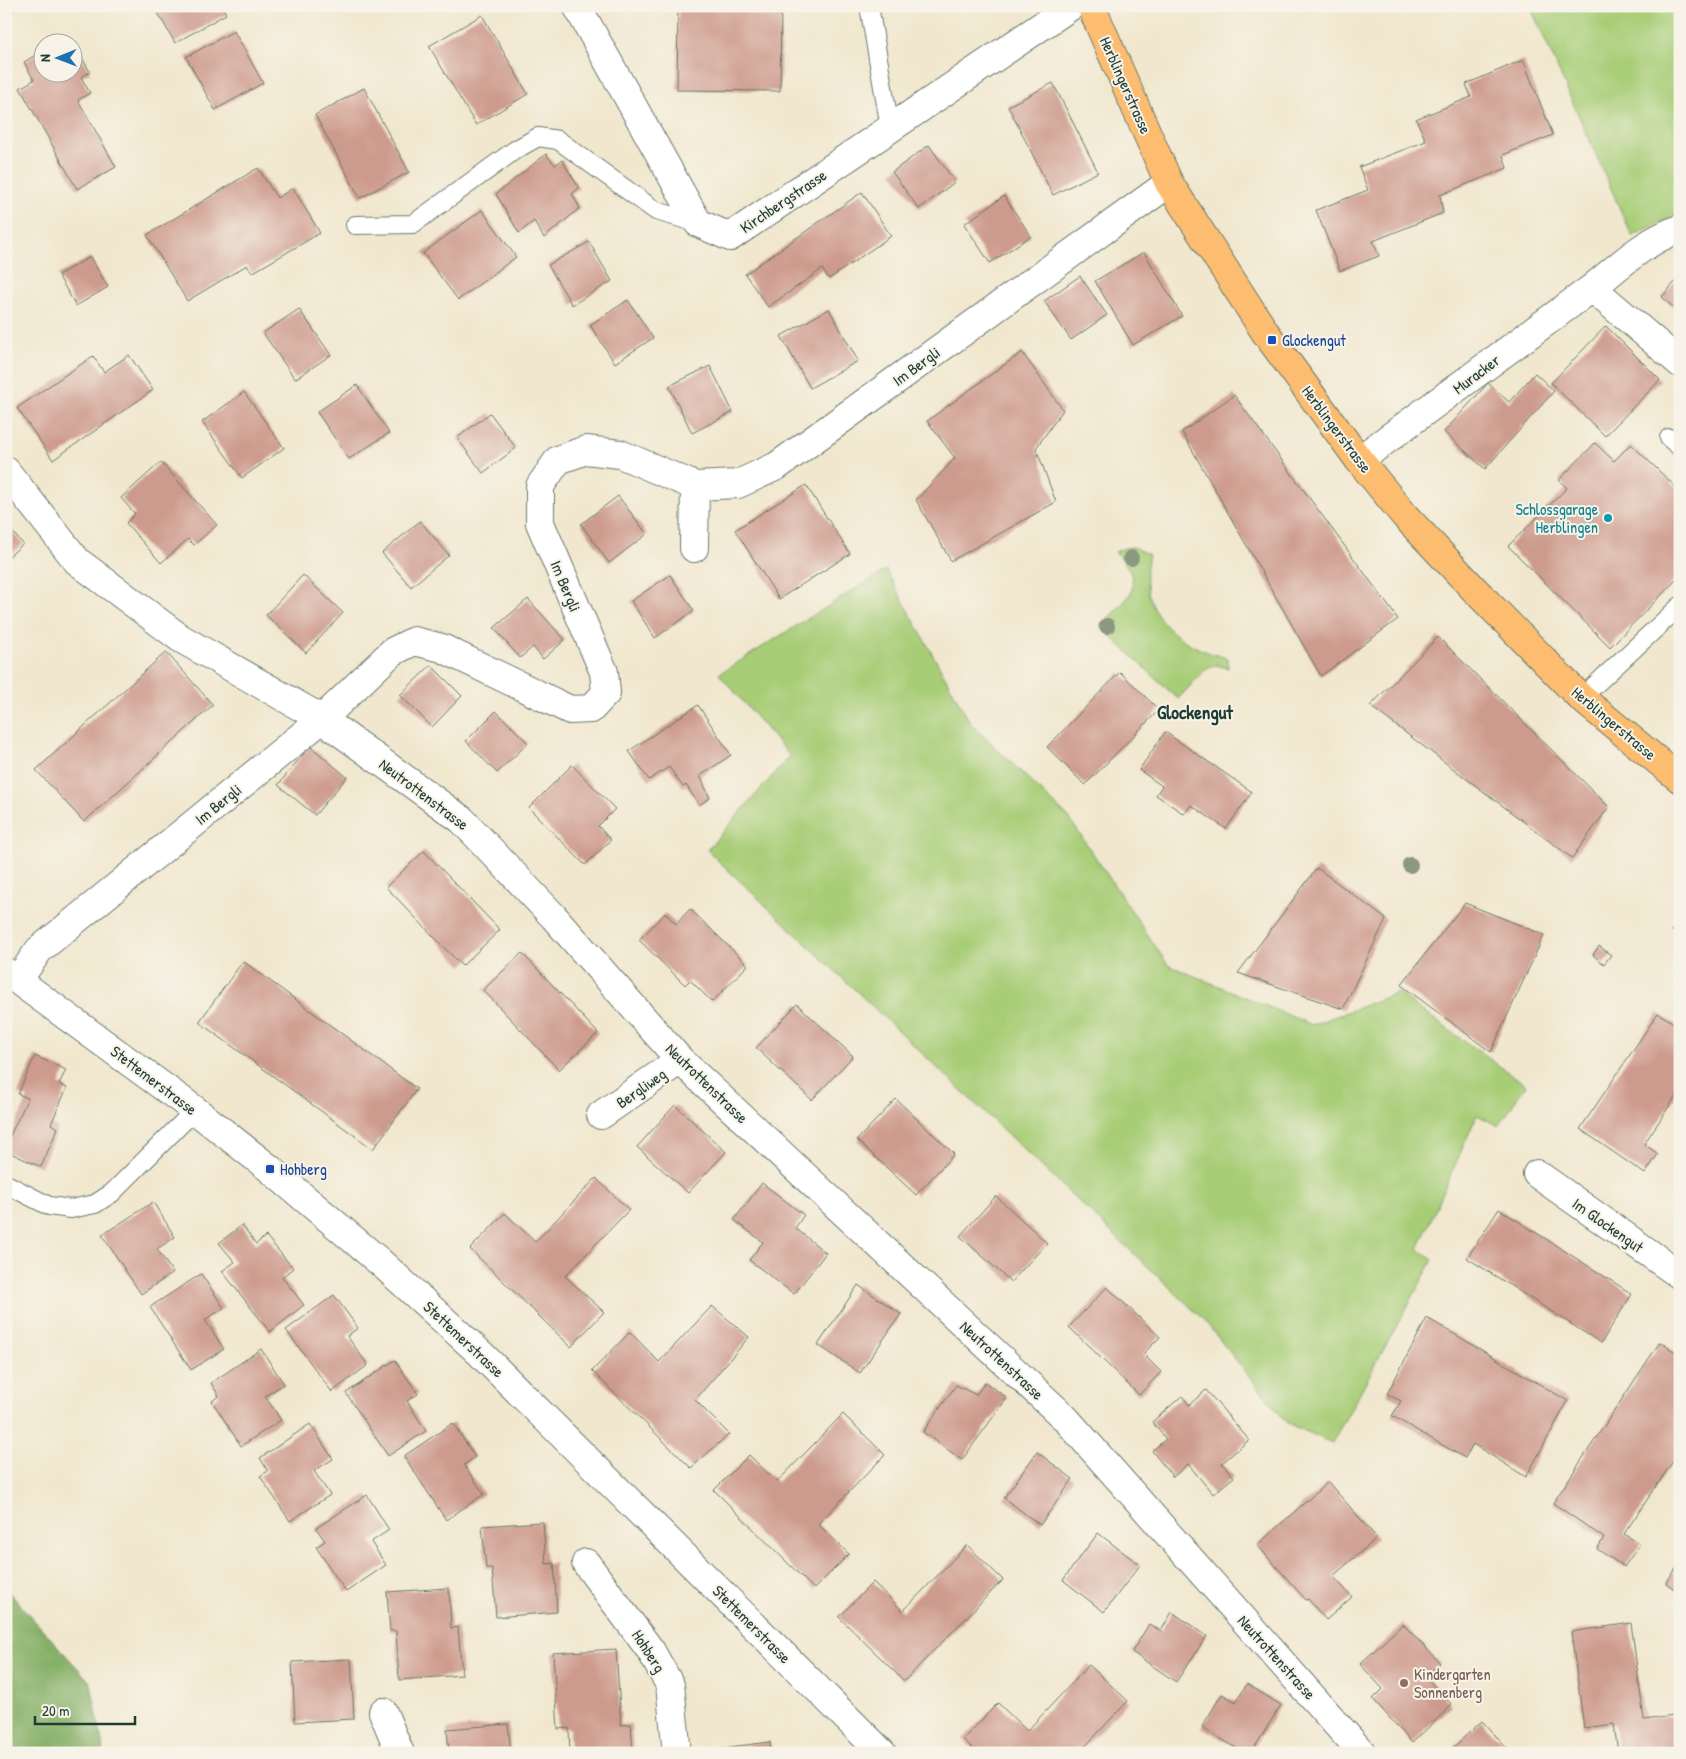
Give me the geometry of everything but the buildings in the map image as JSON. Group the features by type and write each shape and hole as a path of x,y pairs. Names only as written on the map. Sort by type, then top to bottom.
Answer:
{"main road":[{"name":"Herblingerstrasse","path":"1091,6 1169,183 1265,332 1359,460 1412,523 1581,698 1680,779"}],"street":[{"path":"577,6 698,223"},
{"name":"Kirchbergstrasse","path":"698,223 730,237 1071,6"},
{"name":"Im Bergli","path":"12,976 39,950 322,719 392,652 414,641 442,648 570,710 591,708 606,693 604,672 540,523 540,486 558,460 586,450 620,454 695,486 738,484 777,466 1169,183"},
{"name":"Muracker","path":"1359,460 1592,288 1626,260 1663,235 1680,229"},
{"path":"1592,288 1680,363"},
{"name":"Neutrottenstrasse","path":"6,471 77,561 180,638 322,719 462,820 554,917 680,1060 1066,1419 1362,1753"},
{"path":"694,548 695,486"},
{"name":"Stettemerstrasse","path":"12,976 195,1110 270,1169 372,1256 481,1354 882,1753"},
{"name":"Bergliweg","path":"601,1115 680,1060"},
{"name":"Im Glockengut","path":"1537,1174 1680,1275"},
{"name":"Hohberg","path":"586,1563 651,1651 670,1684 677,1753"},
{"path":"383,1712 400,1753"}],"lane":[{"path":"869,6 890,128"},
{"path":"355,225 413,224 516,150 538,137 558,140 656,211 698,223"},
{"path":"1581,698 1680,606"},
{"path":"6,1184 48,1206 71,1209 95,1204 112,1193 195,1110"}],"green space":[{"path":"1530,6 1680,6 1680,213 1632,236"},
{"path":"1133,547 1149,555 1147,575 1149,594 1155,610 1164,624 1177,636 1192,645 1209,653 1228,658 1228,668 1216,665 1208,667 1178,699 1100,626 1130,594 1132,588 1131,576 1123,560 1115,552"},
{"path":"886,570 971,724 1069,818 1168,965 1312,1025 1397,993 1526,1085 1499,1126 1477,1115 1418,1249 1433,1260 1332,1443 1287,1423 1203,1319 707,850 790,756 719,674"},
{"path":"6,1589 91,1683 104,1753 6,1753"}],"place":[{"name":"Glockengut","path":"1272,340"},
{"name":"Schlossgarage Herblingen","path":"1608,518"},
{"name":"Hohberg","path":"270,1169"},
{"name":"Kindergarten Sonnenberg","path":"1404,1683"}],"district":[{"name":"Glockengut","path":"1195,712"}]}
